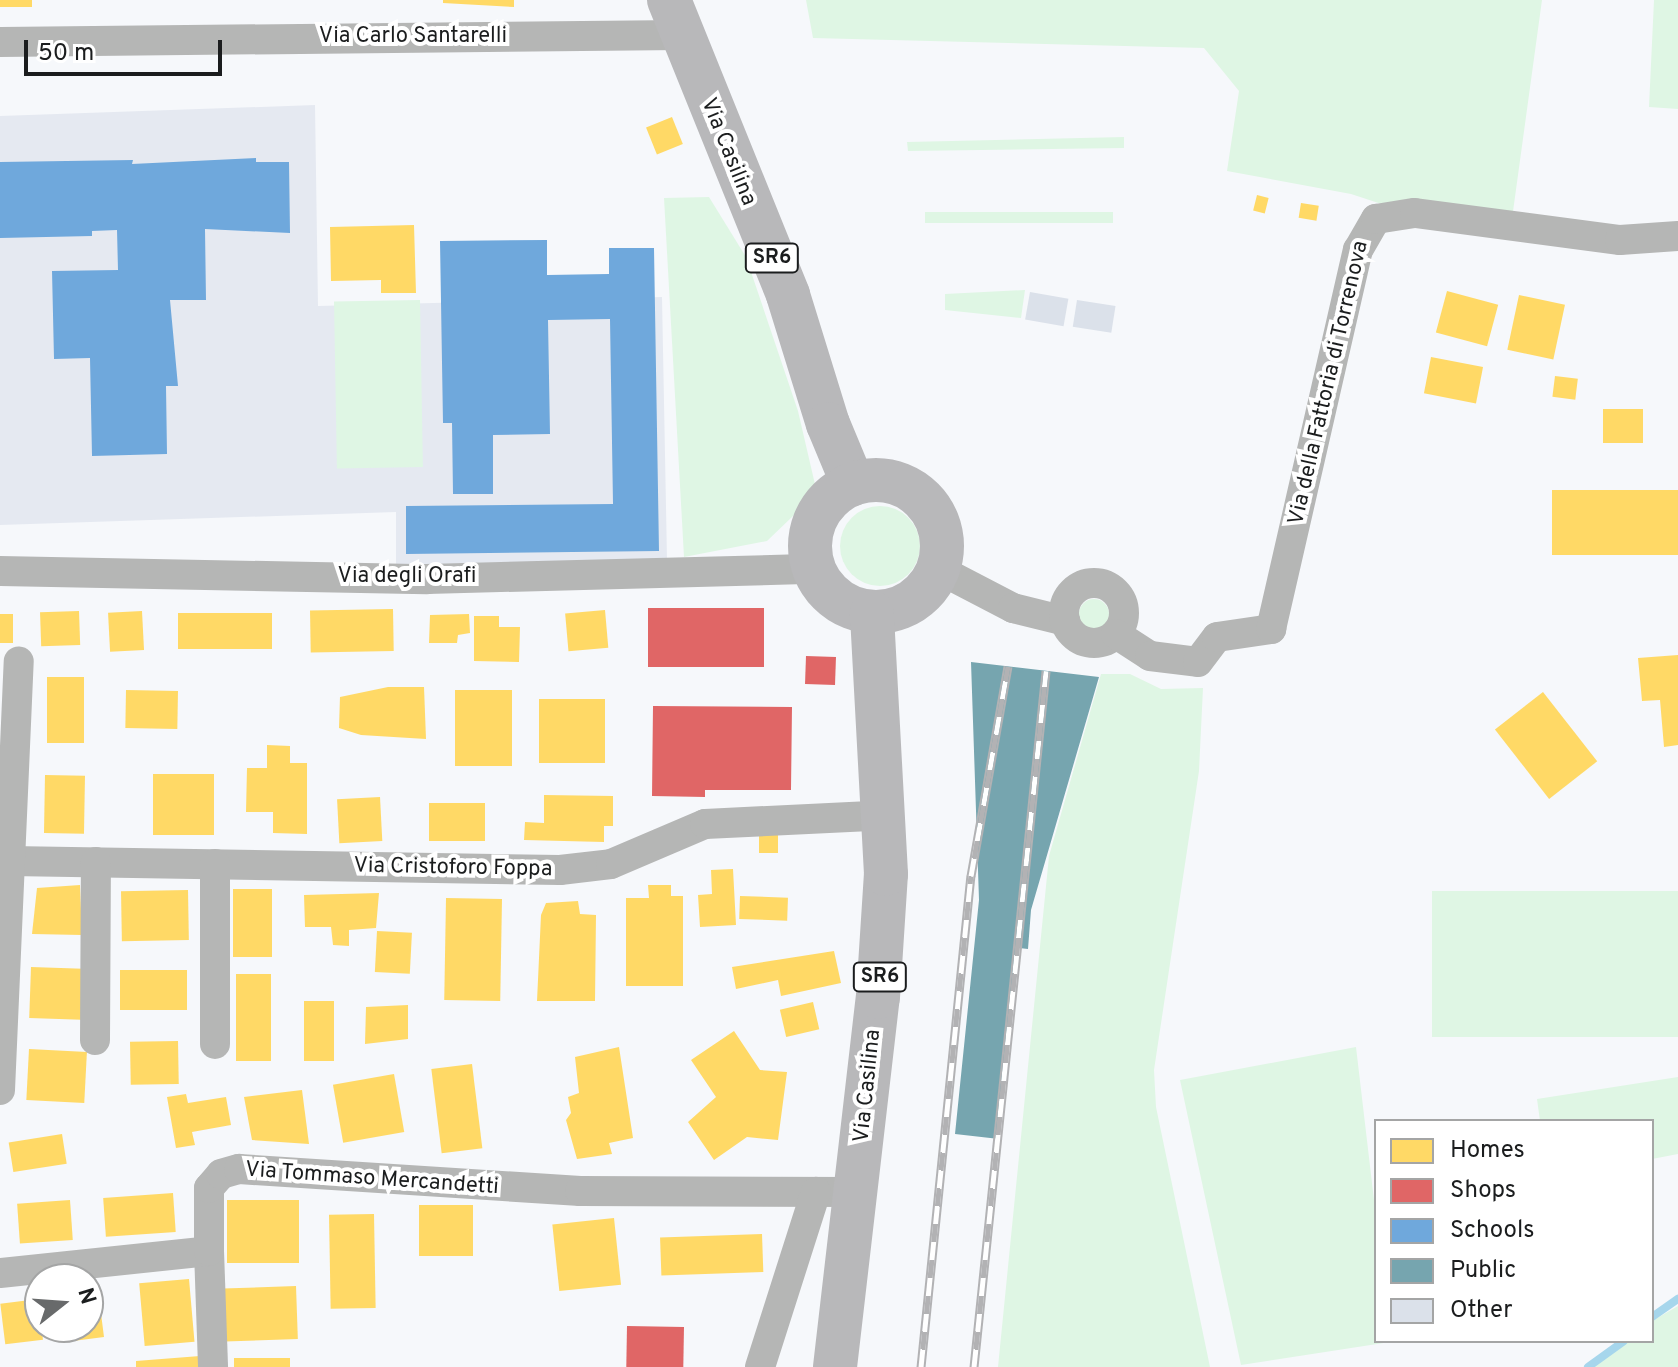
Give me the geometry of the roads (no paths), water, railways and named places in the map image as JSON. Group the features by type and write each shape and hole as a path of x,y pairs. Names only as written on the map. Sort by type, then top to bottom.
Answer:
{"main road":[{"name":"Via Casilina","path":"675,18 788,295 828,424 853,484"},
{"path":"888,481 920,497 939,529 938,569 911,603 872,612 836,599 814,569 810,540 817,517 829,500 853,484 888,481"},
{"name":"Via Casilina","path":"835,1367 836,1192 878,997 886,815 872,612"}],"street":[{"name":"Via Carlo Santarelli","path":"0,42 675,18"},
{"name":"Via della Fattoria di Torrenova","path":"1116,634 1150,656 1198,662 1217,637 1271,629 1361,241 1376,219 1415,213 1620,240 1678,236"},
{"name":"Via degli Orafi","path":"0,571 427,579 814,569"},
{"path":"938,569 1013,608 1065,621 1083,642 1101,643 1116,634 1124,608 1116,592 1104,585 1089,583 1071,593 1065,621"},
{"path":"0,1090 19,661"},
{"name":"Via Cristoforo Foppa","path":"10,861 586,868 624,860 705,824 886,815"},
{"path":"95,1040 96,862"},
{"path":"215,864 215,1044"},
{"name":"Via Tommaso Mercandetti","path":"209,1251 209,1188 221,1174 239,1169 580,1191 836,1192"},
{"path":"760,1367 836,1192"},
{"path":"0,1273 209,1251 213,1367"}],"waterway":[{"path":"1654,1316 1678,1299"},
{"path":"1588,1367 1621,1343"}],"railway":[{"path":"921,1367 971,876 1008,666"},
{"path":"974,1367 1046,671"}]}
